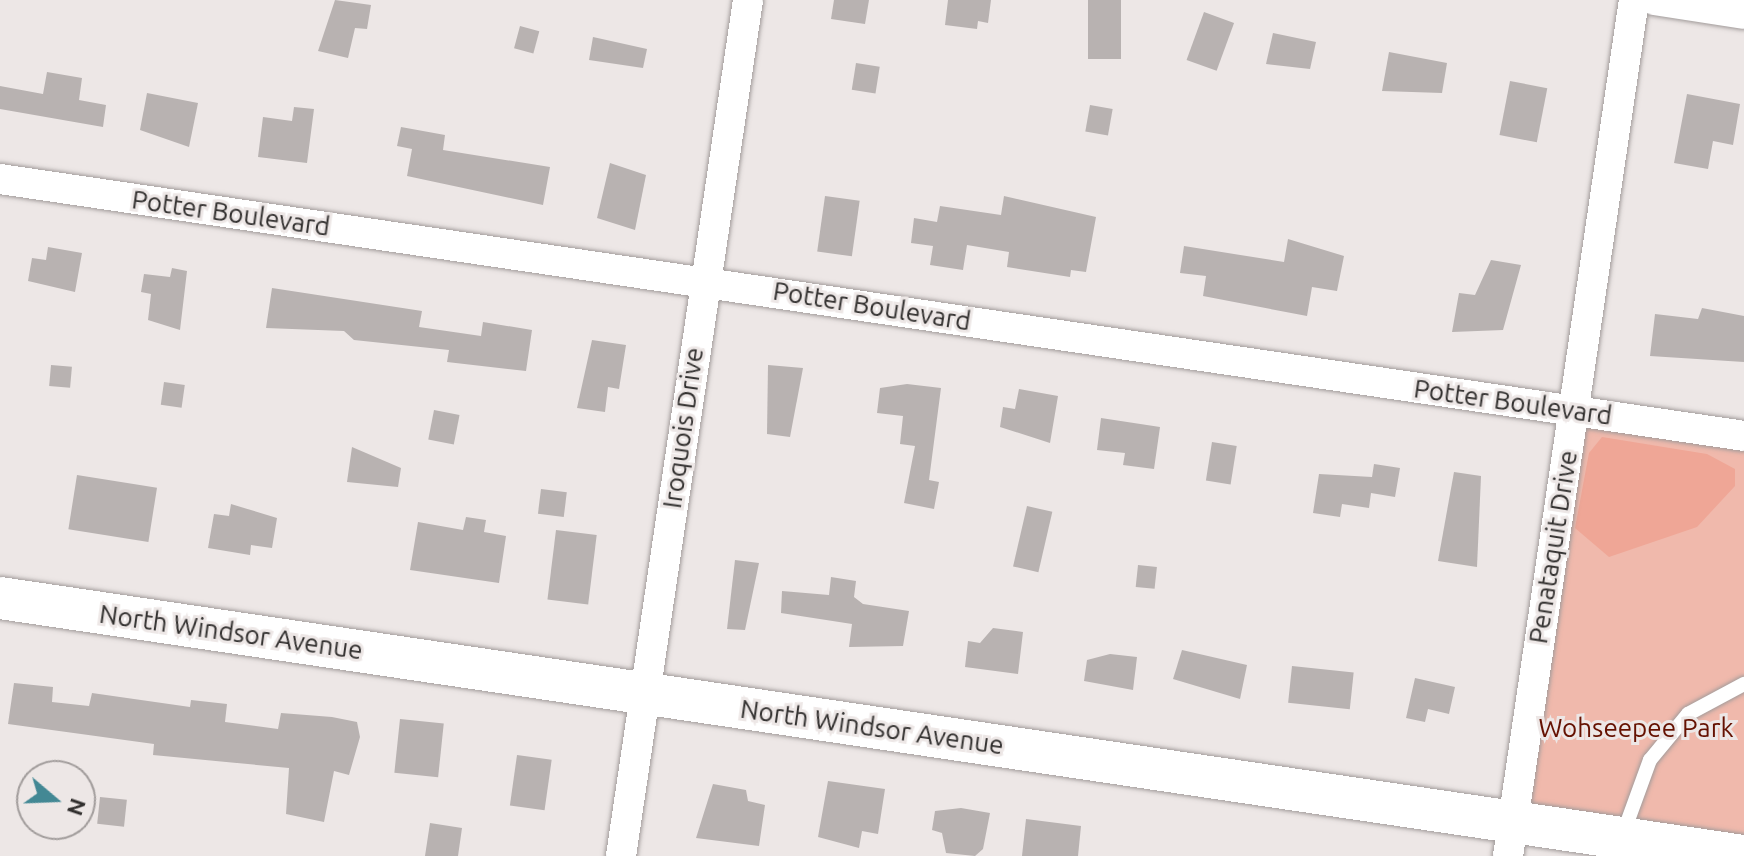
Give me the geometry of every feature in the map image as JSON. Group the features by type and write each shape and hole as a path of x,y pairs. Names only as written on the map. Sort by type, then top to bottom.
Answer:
{"street":[{"name":"Iroquois Drive","path":"621,856 748,0"},
{"name":"Penataquit Drive","path":"1510,839 1634,0"},
{"path":"1654,0 1744,14"},
{"name":"Potter Boulevard","path":"0,179 705,279 1744,436"},
{"name":"North Windsor Avenue","path":"0,598 643,693 1510,839 1623,838 1744,856"}],"lane":[{"path":"1623,838 1650,760 1688,714 1744,684"}],"green space":[{"name":"Wohseepee Park","path":"1575,411 1744,436 1744,856 1512,822"}],"shaded area":[{"path":"1602,437 1707,454 1735,469 1735,486 1697,527 1609,557 1575,528 1589,453"}],"building":[{"path":"335,0 371,5 367,29 355,28 348,58 318,51"},
{"path":"834,0 869,0 865,24 831,19"},
{"path":"948,0 991,0 988,23 978,21 977,29 945,25"},
{"path":"1088,0 1121,0 1121,59 1088,59"},
{"path":"1204,12 1234,23 1217,71 1187,60"},
{"path":"520,26 539,31 533,53 514,48"},
{"path":"1273,33 1316,42 1310,69 1266,64"},
{"path":"593,37 647,49 643,68 589,60"},
{"path":"1389,52 1447,63 1442,93 1382,91"},
{"path":"856,63 880,67 875,93 852,90"},
{"path":"47,72 82,78 79,100 106,105 103,127 0,109 0,86 43,94"},
{"path":"1510,81 1547,88 1537,142 1500,135"},
{"path":"147,93 198,103 189,147 140,130"},
{"path":"1687,94 1740,104 1733,145 1713,141 1708,169 1674,163"},
{"path":"1090,105 1113,109 1108,136 1085,132"},
{"path":"294,107 314,109 307,163 258,157 263,117 292,121"},
{"path":"401,127 445,135 443,150 550,167 543,205 407,176 412,149 397,146"},
{"path":"610,163 646,175 635,230 597,218"},
{"path":"825,196 860,201 852,256 817,251"},
{"path":"1004,196 1096,217 1086,272 1071,270 1070,277 1007,267 1009,252 967,245 963,270 930,265 933,246 911,243 914,218 937,222 940,206 1001,215"},
{"path":"1288,239 1344,256 1337,291 1312,287 1307,316 1203,296 1206,276 1180,273 1184,246 1284,262"},
{"path":"48,247 82,253 75,292 28,281 32,258 46,260"},
{"path":"1491,260 1521,265 1503,330 1452,332 1459,293 1475,295"},
{"path":"172,268 187,271 180,330 148,320 151,294 141,292 144,274 170,277"},
{"path":"272,288 422,311 419,327 481,336 483,322 532,330 526,371 447,362 449,350 354,340 344,331 266,328"},
{"path":"1702,308 1744,316 1744,362 1650,356 1655,314 1698,319"},
{"path":"592,340 626,345 619,389 608,387 605,412 577,408"},
{"path":"51,365 72,367 70,388 49,386"},
{"path":"768,365 803,368 790,437 767,434"},
{"path":"164,382 185,385 182,408 161,405"},
{"path":"907,384 941,388 929,480 939,482 934,509 904,503 915,446 900,444 903,416 877,413 880,388"},
{"path":"1019,389 1058,396 1050,443 1000,427 1003,407 1015,409"},
{"path":"434,410 460,415 454,444 428,439"},
{"path":"1101,418 1160,427 1154,469 1123,465 1125,453 1097,450"},
{"path":"1212,442 1237,446 1231,484 1206,481"},
{"path":"352,447 401,468 398,487 347,482"},
{"path":"1374,464 1400,468 1395,497 1371,493 1369,508 1342,504 1340,517 1313,513 1319,474 1372,477"},
{"path":"1454,472 1481,476 1477,567 1438,561"},
{"path":"77,475 157,488 148,542 68,529"},
{"path":"541,489 567,492 564,517 538,514"},
{"path":"231,504 277,518 272,548 251,545 250,555 208,548 214,514 229,516"},
{"path":"1027,506 1052,512 1038,572 1013,566"},
{"path":"466,517 486,520 484,532 506,536 499,583 410,570 418,522 463,530"},
{"path":"556,530 597,535 588,604 547,599"},
{"path":"735,560 759,563 745,630 727,629"},
{"path":"1138,565 1157,567 1155,589 1136,587"},
{"path":"831,577 856,581 854,597 863,604 909,611 903,646 849,647 852,624 781,613 782,591 829,595"},
{"path":"993,628 1023,632 1018,674 965,667 968,641 980,643"},
{"path":"1182,650 1247,665 1240,699 1173,679"},
{"path":"1110,654 1137,657 1133,690 1084,681 1087,660"},
{"path":"1292,666 1354,672 1350,709 1288,703"},
{"path":"1415,678 1455,687 1449,714 1428,709 1425,722 1406,718"},
{"path":"14,683 53,687 52,702 89,706 92,693 190,707 191,700 227,704 225,722 278,729 281,713 332,717 357,722 360,737 349,775 334,771 324,822 286,814 289,768 153,755 154,744 8,724"},
{"path":"400,719 444,724 438,777 394,773"},
{"path":"517,755 552,760 545,810 510,806"},
{"path":"828,781 885,789 878,834 862,831 859,848 818,837"},
{"path":"713,784 746,790 748,801 765,805 759,846 696,838"},
{"path":"100,797 127,800 124,827 97,824"},
{"path":"961,808 990,813 983,849 975,856 946,853 942,833 932,830 935,811"},
{"path":"1026,819 1081,826 1078,856 1022,856"},
{"path":"430,823 462,828 458,856 425,856"}]}
